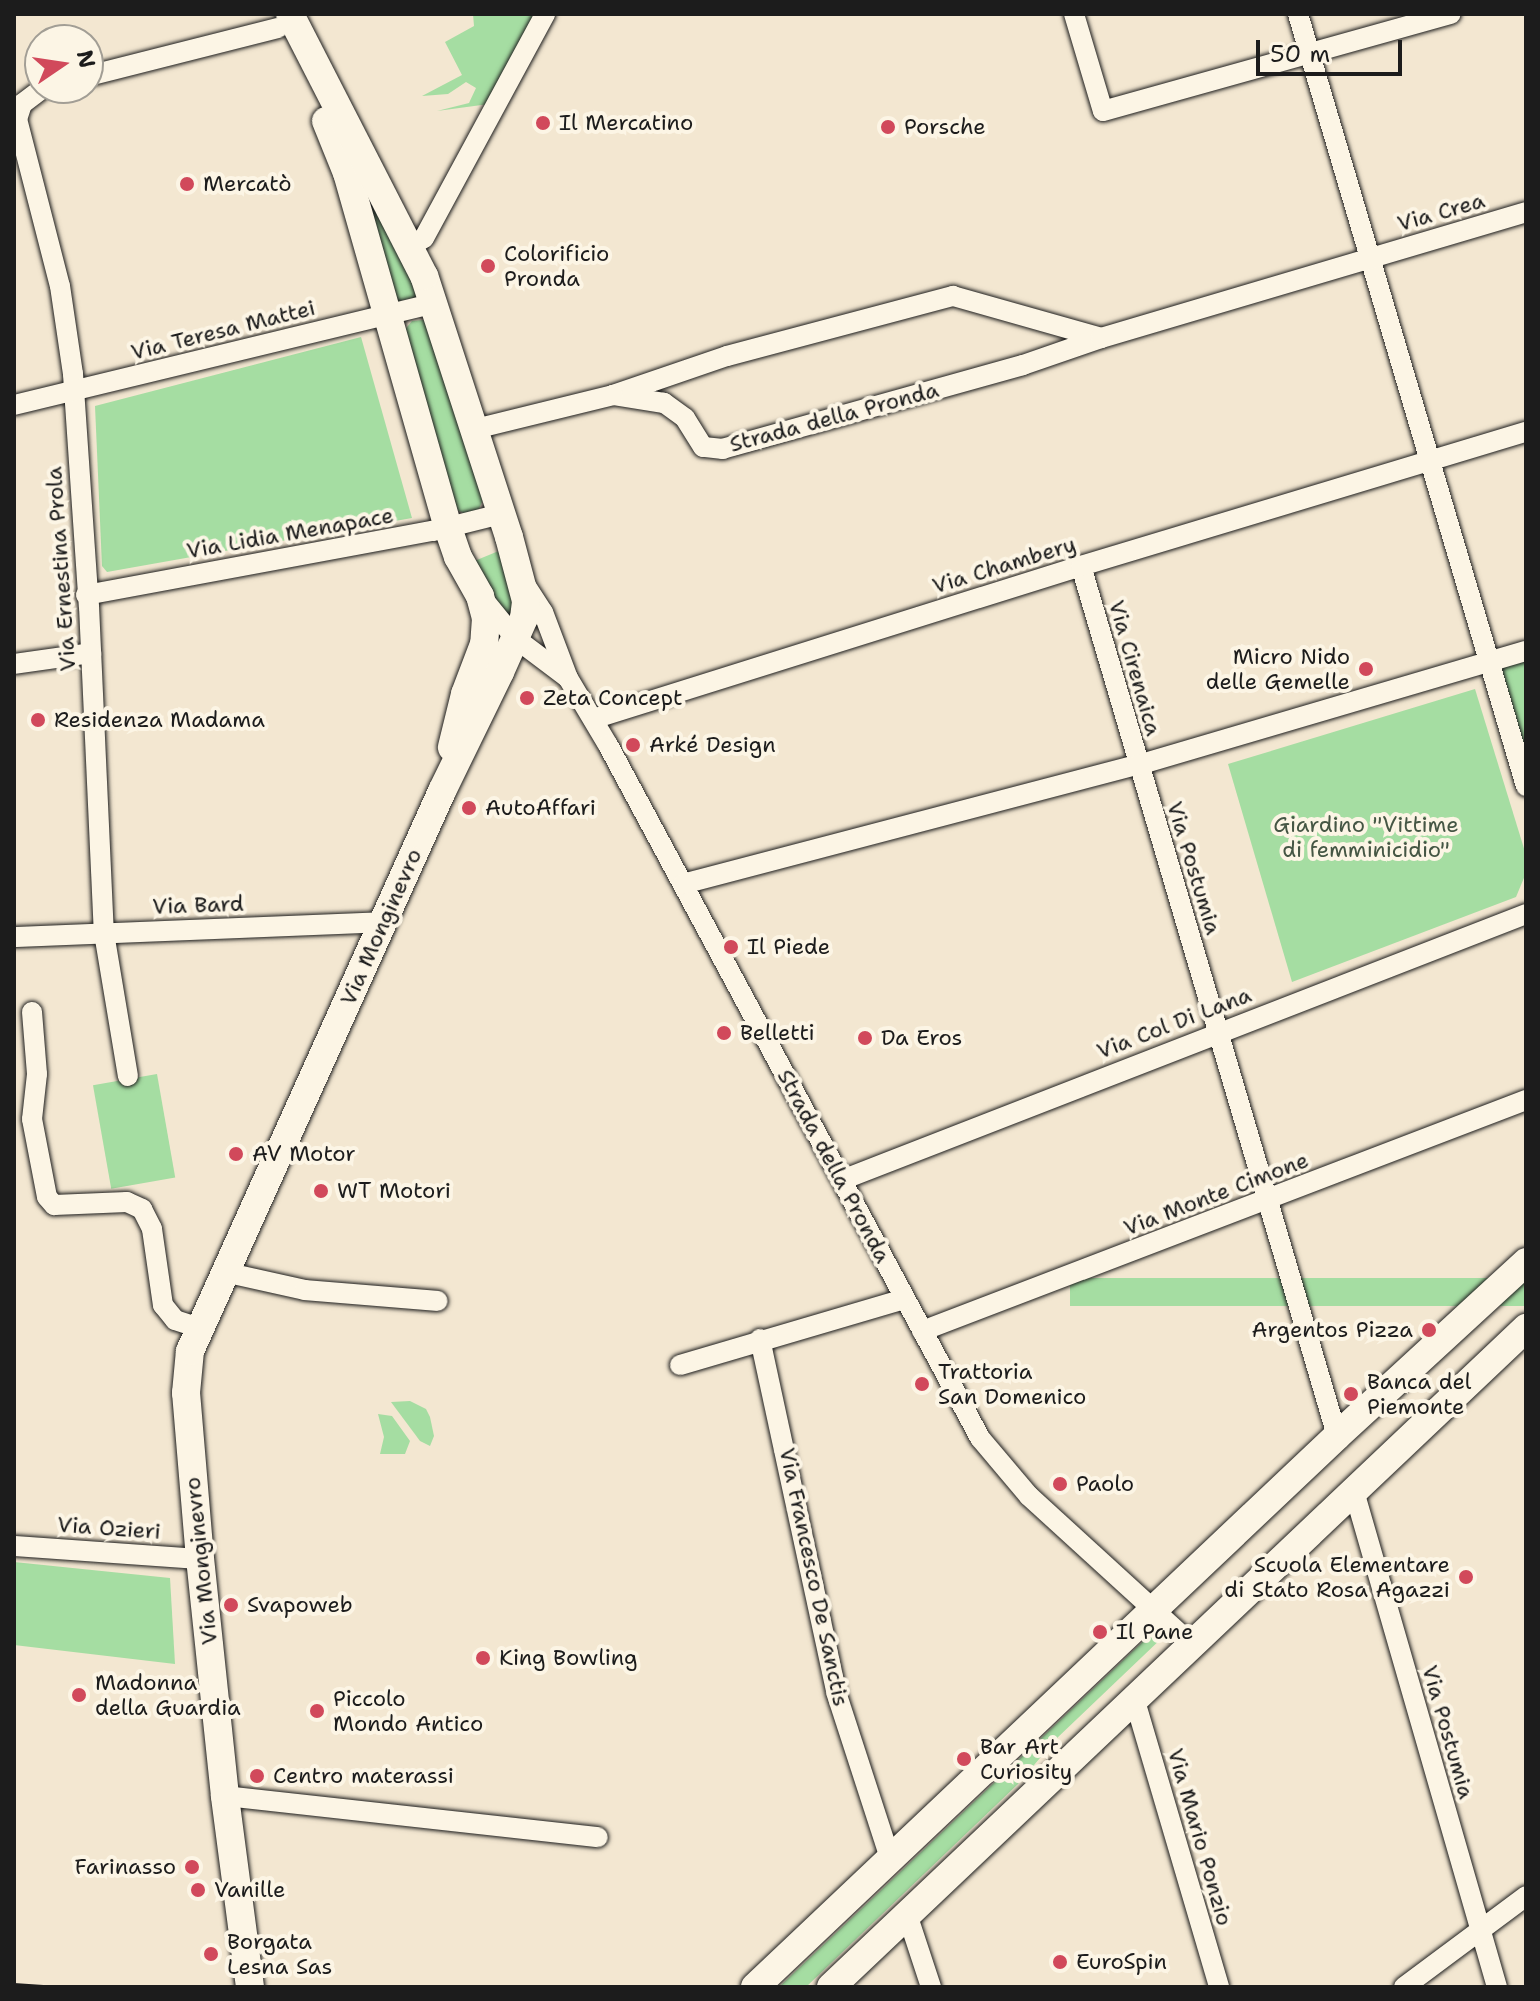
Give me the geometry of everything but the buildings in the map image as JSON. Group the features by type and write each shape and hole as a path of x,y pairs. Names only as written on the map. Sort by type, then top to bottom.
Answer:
{"street":[{"path":"411,246 424,238 545,14"},
{"path":"1074,14 1103,111 1451,14"},
{"path":"1298,14 1526,786"},
{"path":"104,71 280,19 347,173 448,528 458,557 480,596 486,635 465,694 442,791"},
{"name":"Strada della Pronda","path":"280,19 411,246 435,303 522,580 543,612 568,678 683,884 980,1438 1029,1496 1155,1611"},
{"path":"24,102 17,119 60,286 73,374 72,394"},
{"name":"Via Crea","path":"1370,258 1526,212"},
{"path":"475,429 577,407 727,356 953,296 1101,338 1370,258"},
{"path":"386,314 435,303"},
{"name":"Via Teresa Mattei","path":"14,405 72,394 386,314"},
{"name":"Strada della Pronda","path":"613,395 664,403 685,418 703,447 723,449 1023,365 1101,338"},
{"name":"Via Ernestina Prola","path":"72,394 91,653 104,933 128,1076"},
{"name":"Via Chambery","path":"593,719 1081,566 1526,432"},
{"name":"Via Lidia Menapace","path":"86,595 448,528 501,514"},
{"name":"Via Cirenaica","path":"1081,566 1138,765 1526,651"},
{"name":"Via Monginevro","path":"250,1987 225,1796 200,1559 186,1393 190,1351 442,791 524,618 522,580"},
{"name":"Strada della Pronda","path":"480,596 515,638 568,678"},
{"path":"14,664 91,653"},
{"path":"500,672 515,666 543,662"},
{"path":"683,884 1138,765"},
{"name":"Via Postumia","path":"1138,765 1337,1436"},
{"name":"Via Col Di Lana","path":"842,1180 1218,1031 1526,914"},
{"name":"Via Bard","path":"14,937 384,922"},
{"path":"32,1012 37,1074 32,1119 47,1197 54,1205 127,1202 142,1209 152,1229 163,1305 175,1320 199,1328"},
{"name":"Via Monte Cimone","path":"922,1331 1526,1100"},
{"path":"755,1987 1337,1436 1526,1262"},
{"path":"224,1272 305,1290 438,1301"},
{"path":"680,1365 904,1299"},
{"path":"831,1987 1526,1328"},
{"name":"Via Francesco De Sanctis","path":"760,1339 836,1692 890,1858"},
{"name":"Via Postumia","path":"1354,1491 1497,1987"},
{"name":"Via Ozieri","path":"14,1546 200,1559"},
{"path":"1155,1611 1193,1646"},
{"name":"Via Mario Ponzio","path":"1135,1701 1219,1987"},
{"path":"225,1796 598,1837"},
{"path":"1404,1987 1526,1896"},
{"path":"907,1914 931,1987"}],"green space":[{"path":"473,14 536,14 489,104 437,111 469,103 476,88 466,82 448,94 422,96 462,75 445,42 474,26"},
{"path":"358,173 406,252 417,297 395,302"},
{"path":"423,320 431,325 486,493 478,511 466,514 457,510 402,333 412,321"},
{"path":"361,337 412,518 107,572 102,566 95,406"},
{"path":"501,550 518,602 511,624 472,562"},
{"path":"1526,651 1526,786 1489,662"},
{"name":"Giardino \"Vittime di femminicidio\"","path":"1475,689 1526,855 1526,873 1516,897 1292,982 1228,764"},
{"path":"157,1074 175,1177 111,1189 93,1085"},
{"path":"1070,1278 1526,1278 1526,1306 1070,1306"},
{"path":"410,1401 426,1409 430,1417 434,1436 430,1446 420,1441 391,1402"},
{"path":"378,1414 392,1416 410,1441 405,1454 380,1454 384,1437"},
{"path":"14,1562 170,1578 175,1664 14,1645"},
{"path":"1157,1628 1164,1636 1056,1739 1018,1784 806,1987 779,1987"}],"tram line":[{"path":"14,1984 58,1987"}],"place":[{"name":"Il Mercatino","path":"543,123"},
{"name":"Porsche","path":"888,127"},
{"name":"Mercatò","path":"187,184"},
{"name":"Colorificio Pronda","path":"488,266"},
{"name":"Micro Nido delle Gemelle","path":"1366,669"},
{"name":"Zeta Concept","path":"527,698"},
{"name":"Residenza Madama","path":"38,720"},
{"name":"Arké Design","path":"633,745"},
{"name":"AutoAffari","path":"469,808"},
{"name":"Il Piede","path":"731,947"},
{"name":"Belletti","path":"724,1033"},
{"name":"Da Eros","path":"865,1038"},
{"name":"AV Motor","path":"236,1154"},
{"name":"WT Motori","path":"321,1191"},
{"name":"Argentos Pizza","path":"1429,1330"},
{"name":"Trattoria San Domenico","path":"922,1384"},
{"name":"Banca del Piemonte","path":"1351,1394"},
{"name":"Paolo","path":"1060,1484"},
{"name":"Scuola Elementare di Stato Rosa Agazzi","path":"1466,1577"},
{"name":"Svapoweb","path":"231,1605"},
{"name":"Il Pane","path":"1100,1632"},
{"name":"King Bowling","path":"483,1658"},
{"name":"Madonna della Guardia","path":"79,1695"},
{"name":"Piccolo Mondo Antico","path":"317,1711"},
{"name":"Bar Art Curiosity","path":"964,1759"},
{"name":"Centro materassi","path":"257,1776"},
{"name":"Farinasso","path":"192,1867"},
{"name":"Vanille","path":"198,1890"},
{"name":"Borgata Lesna Sas","path":"211,1954"},
{"name":"EuroSpin","path":"1060,1962"}]}
